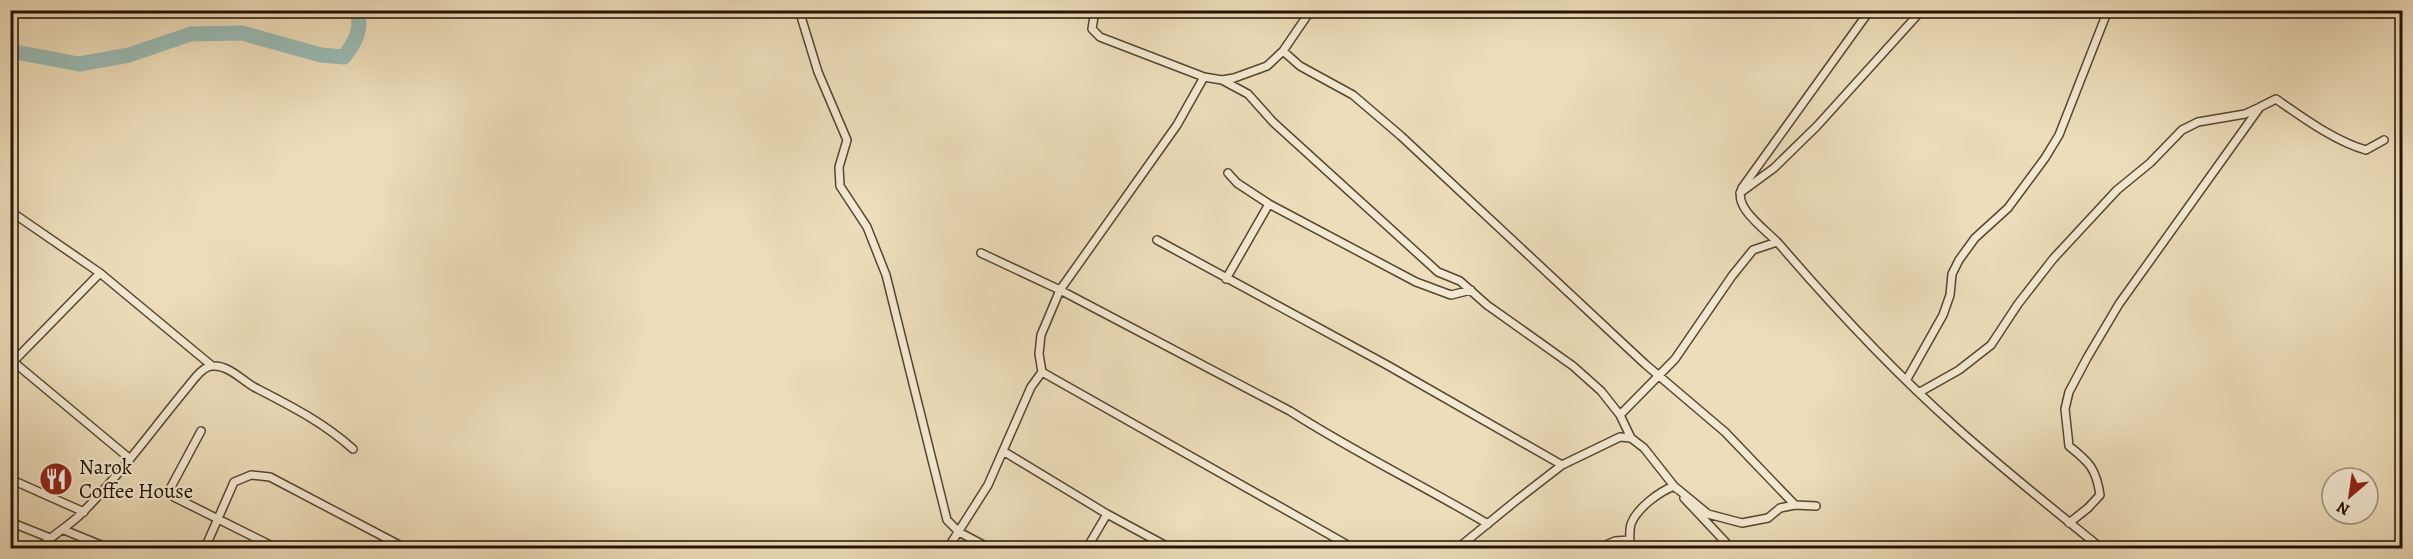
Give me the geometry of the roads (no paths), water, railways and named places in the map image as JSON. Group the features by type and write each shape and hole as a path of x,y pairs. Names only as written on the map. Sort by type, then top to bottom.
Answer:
{"highway":[{"path":"10,545 18,549"}],"street":[{"path":"799,10 818,72 847,140 839,167 840,186 867,227 886,275 947,520 958,532 990,549"},
{"path":"1095,10 1092,29 1100,37 1204,77 1222,80 1248,94 1273,122 1438,272 1460,281 1487,305 1573,366 1601,391 1620,415 1631,438 1644,448 1691,507 1731,549"},
{"path":"1222,80 1267,66 1283,51 1311,10"},
{"path":"1739,194 1870,10"},
{"path":"1739,194 1774,168 1817,126 1922,10"},
{"path":"1907,379 1943,315 1950,295 1952,274 1959,260 1975,238 2008,208 2046,158 2059,135 2108,10"},
{"path":"1283,51 1300,66 1353,95 1401,136 1658,375 1725,432 1795,505"},
{"path":"1204,77 1176,125 1060,290 1041,335 1038,354 1042,372 1353,549"},
{"path":"1920,392 1959,370 1991,345 2018,304 2053,259 2117,190 2150,163 2182,130 2198,122 2245,114 2276,99 2357,148 2366,150 2384,140"},
{"path":"2070,523 2100,495 2097,478 2090,463 2069,446 2065,409 2069,392 2119,304 2260,107"},
{"path":"1228,173 1237,183 1269,204 1416,282 1451,296 1471,290"},
{"path":"1739,194 1744,209 1853,326 1920,392 1956,427 2100,549"},
{"path":"1226,279 1269,204"},
{"path":"10,211 100,273 211,365 222,367 254,387 276,397 339,436 353,449"},
{"path":"1156,240 1388,365 1562,465"},
{"path":"1620,415 1675,359 1732,276 1753,250 1777,242"},
{"path":"981,253 1060,290 1290,411 1334,439 1403,475 1488,524"},
{"path":"100,273 12,362 129,458"},
{"path":"40,549 50,538 64,530 84,512 202,370 211,365"},
{"path":"948,549 988,485 1031,387 1042,372"},
{"path":"201,431 171,487 174,497 276,549"},
{"path":"1458,549 1562,465 1620,437 1631,438"},
{"path":"1003,451 1170,549"},
{"path":"205,549 234,482 251,475 270,477 405,549"},
{"path":"10,479 84,512"},
{"path":"1674,486 1708,514 1742,523 1768,518 1780,508 1795,505 1816,506"},
{"path":"1630,549 1631,524 1657,494 1674,486"},
{"path":"1087,549 1107,514"},
{"path":"10,522 50,538"},
{"path":"64,530 108,549"},
{"path":"1599,549 1615,541 1630,540"}],"waterway":[{"path":"10,51 79,64 129,55 191,34 242,33 321,55 344,57 357,35 359,24 357,10"}],"place":[{"name":"Narok Coffee House","path":"56,479"}]}
